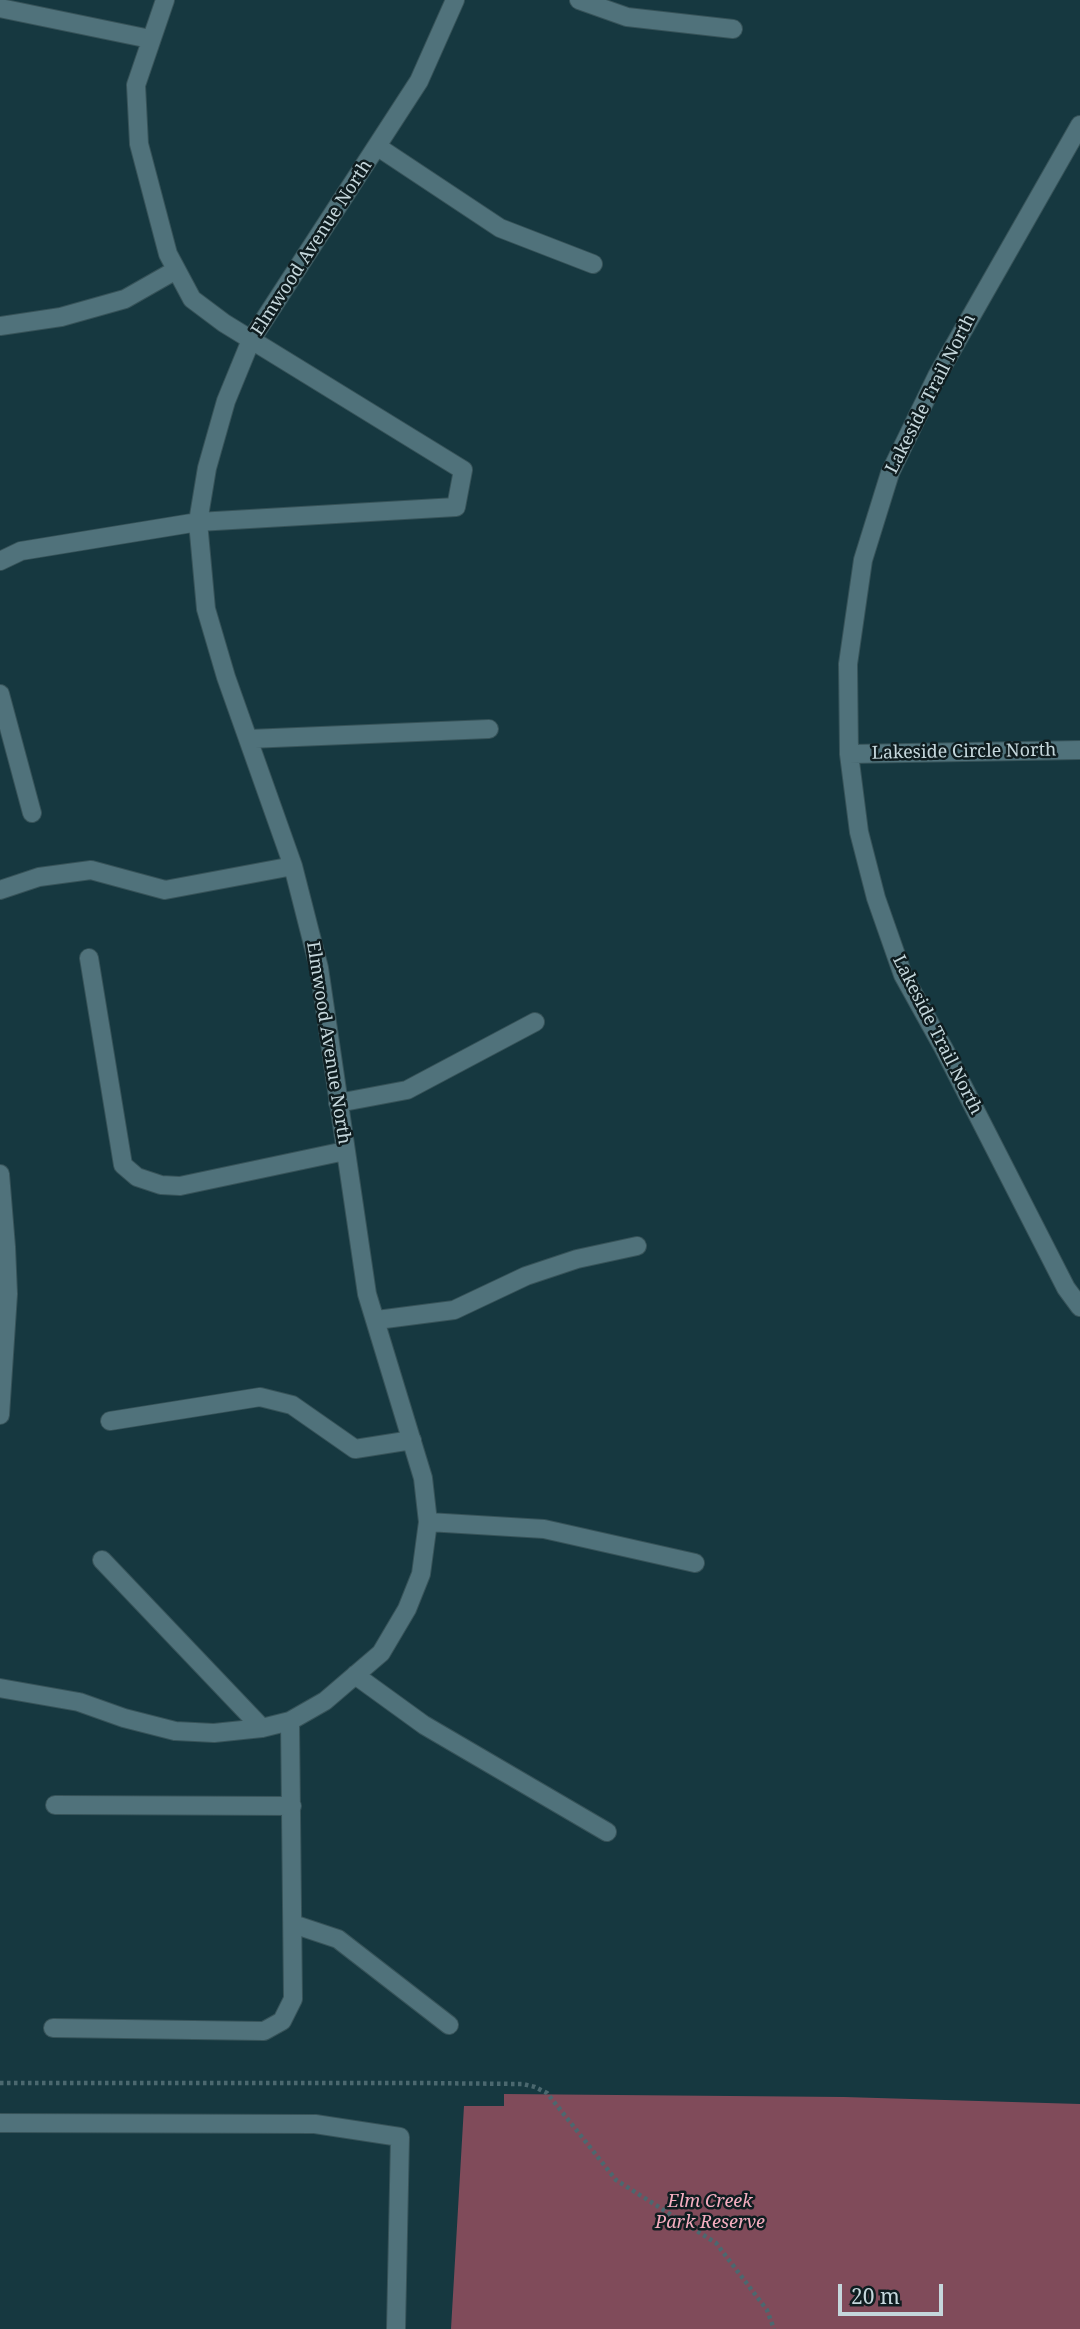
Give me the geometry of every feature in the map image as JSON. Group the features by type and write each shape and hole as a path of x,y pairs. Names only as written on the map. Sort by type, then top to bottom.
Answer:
{"street":[{"path":"0,561 21,551 198,522 456,507 463,470 251,340 192,299 168,254 139,144 136,85 165,0"},
{"name":"Elmwood Avenue North","path":"0,1688 79,1702 124,1718 175,1731 215,1733 262,1728 290,1721 325,1701 381,1653 407,1609 421,1574 428,1522 423,1478 368,1294 319,968 293,866 226,677 206,609 198,522 207,468 226,401 251,340 419,81 456,0"},
{"path":"579,0 627,17 733,29"},
{"path":"0,8 150,39"},
{"name":"Lakeside Trail North","path":"1080,125 937,376 890,473 863,561 848,664 849,754 859,832 876,898 903,975 944,1049 1066,1288 1080,1307"},
{"path":"378,147 500,228 593,264"},
{"path":"0,326 61,317 125,299 176,270"},
{"path":"0,694 32,813"},
{"path":"249,740 489,729"},
{"name":"Lakeside Circle North","path":"849,754 1080,750"},
{"path":"0,890 39,877 91,870 165,890 293,866"},
{"path":"89,958 123,1165 137,1177 161,1185 180,1186 345,1151"},
{"path":"338,1103 407,1090 535,1022"},
{"path":"0,1174 8,1294 0,1415"},
{"path":"377,1320 454,1310 526,1276 577,1259 638,1246"},
{"path":"110,1421 260,1397 292,1405 355,1449 412,1440"},
{"path":"428,1522 544,1529 695,1563"},
{"path":"102,1560 262,1728"},
{"path":"355,1675 424,1725 607,1832"},
{"path":"53,2028 264,2031 282,2021 293,1999 290,1721"},
{"path":"55,1805 292,1806"},
{"path":"293,1924 338,1939 449,2025"},
{"path":"0,2123 315,2124 400,2137 397,2329"}],"green space":[{"name":"Elm Creek Park Reserve","path":"504,2094 844,2097 1080,2104 1080,2329 451,2329 464,2106 504,2106"}]}
